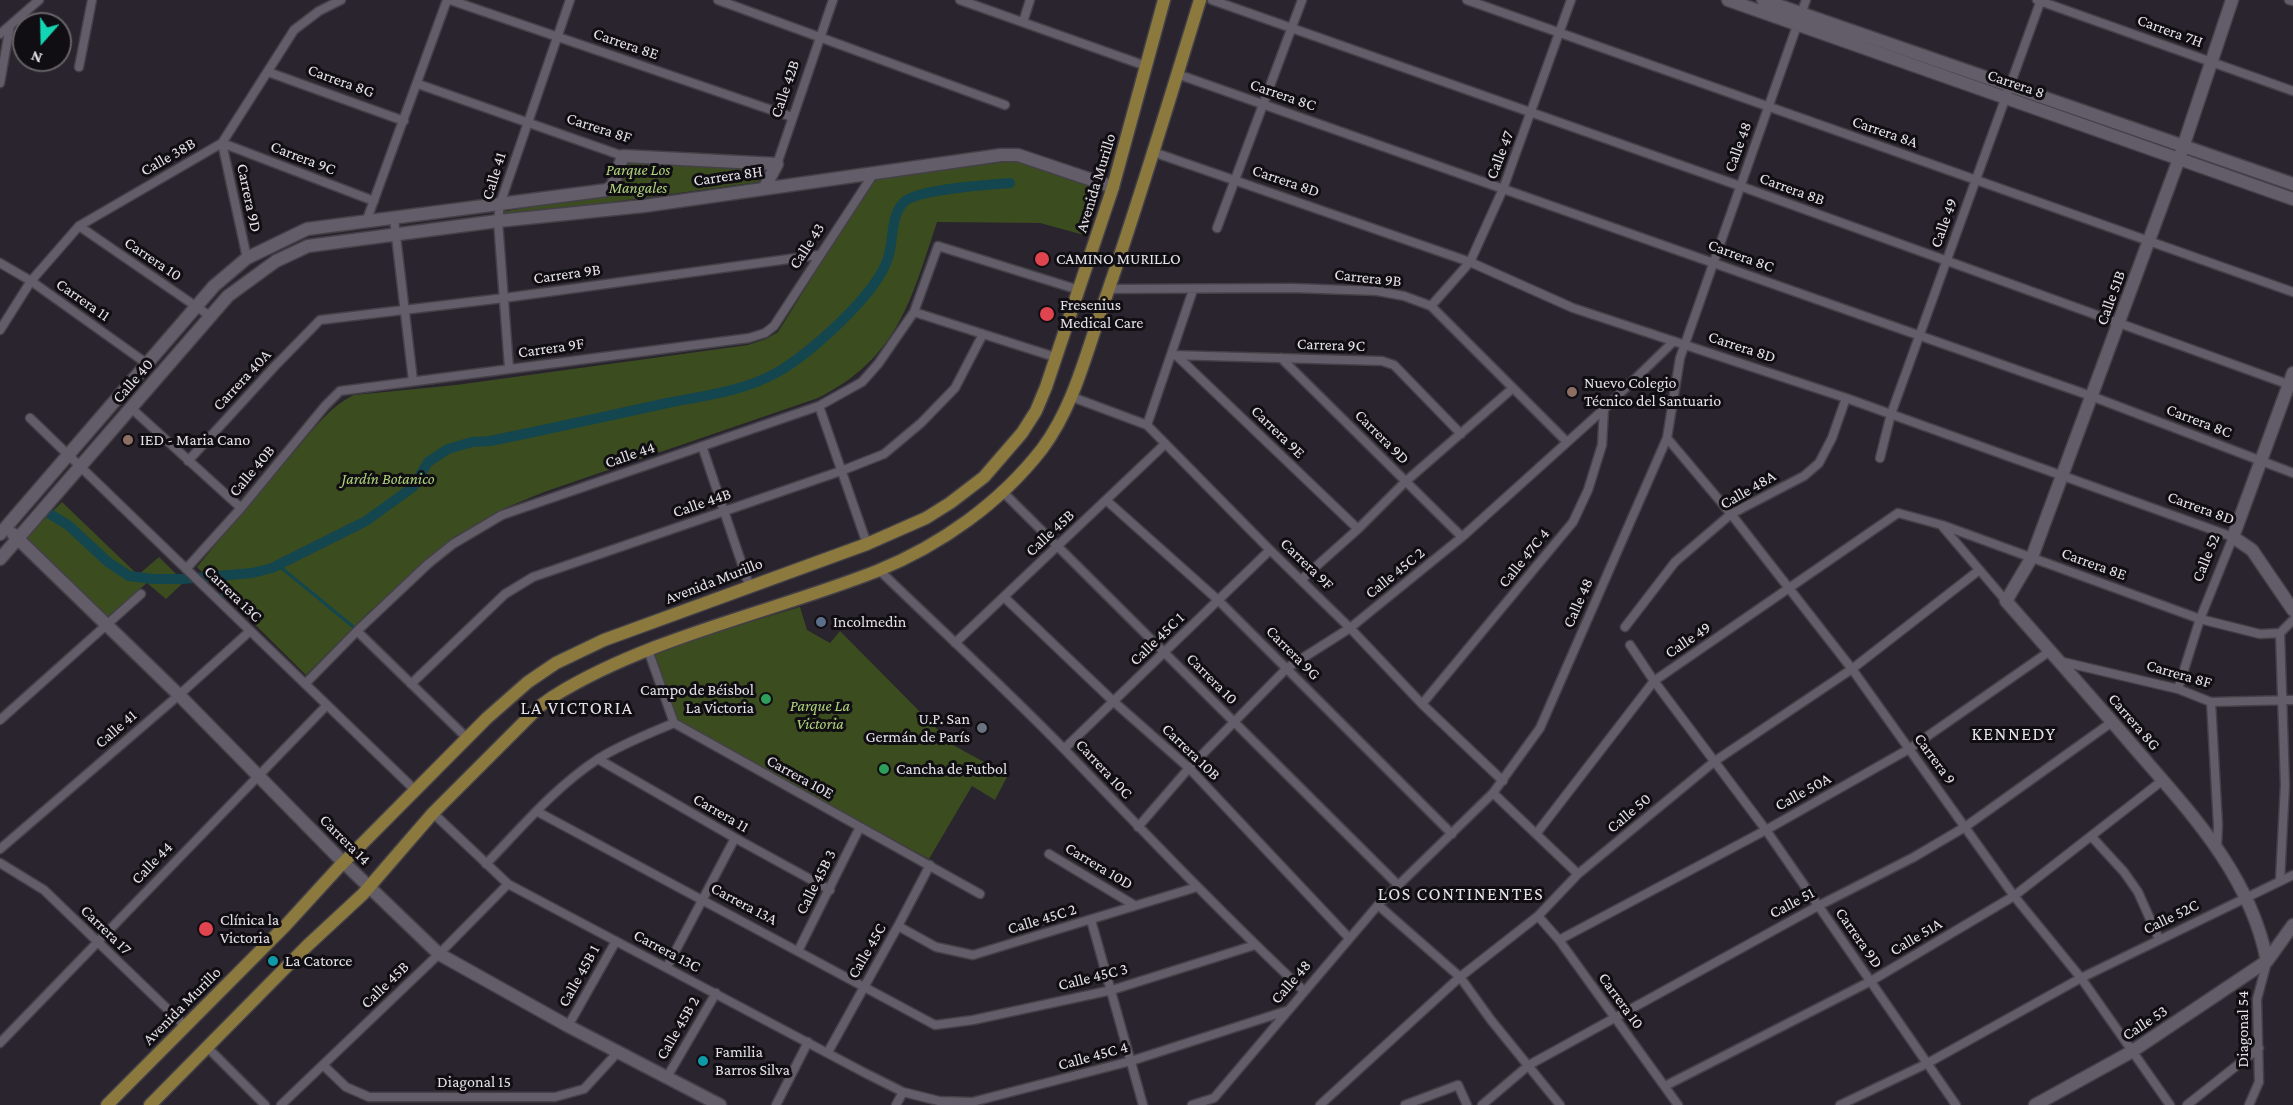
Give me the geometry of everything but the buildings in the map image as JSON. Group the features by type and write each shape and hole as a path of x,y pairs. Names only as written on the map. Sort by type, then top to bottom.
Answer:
{"main road":[{"name":"Avenida Murillo","path":"107,1105 285,926 344,862 488,718 528,682 564,659 604,640 749,585 867,544 926,518 984,477 1016,440 1036,411 1113,187 1164,0"},
{"path":"150,1105 307,946 369,887 434,813 540,706 554,696 648,650 879,570 940,538 984,509 1003,492 1042,448 1072,397 1154,152 1200,0"}],"street":[{"path":"0,34 39,0"},
{"path":"79,67 92,0"},
{"name":"Calle 38B","path":"0,330 31,282 79,226 222,144 294,30 319,11 341,0"},
{"path":"448,0 366,222 608,190 613,185 623,156"},
{"name":"Carrera 8E","path":"448,0 792,117"},
{"name":"Calle 41","path":"509,368 498,221 500,204 570,0"},
{"path":"718,0 1005,105"},
{"name":"Calle 42B","path":"765,187 777,164 833,0"},
{"path":"960,0 1146,66"},
{"path":"1023,22 1030,0"},
{"name":"Carrera 8B","path":"1212,0 1740,186 2291,386"},
{"path":"1216,228 1302,0"},
{"name":"Carrera 8A","path":"1467,0 2293,292"},
{"name":"Calle 47","path":"1431,306 1470,262 1503,189 1571,0"},
{"name":"Carrera 8","path":"1728,0 1800,19 2181,153 2293,199"},
{"name":"Carrera 8","path":"1763,0 1800,19"},
{"name":"Calle 48","path":"1192,1105 1214,1098 1377,905 1493,793 1540,728 1667,438 1680,358 1806,0"},
{"name":"Carrera 7H","path":"2040,0 2293,91"},
{"name":"Calle 49","path":"1880,458 1890,414 2040,0"},
{"name":"Calle 51B","path":"2006,601 2032,557 2181,153 2232,0"},
{"path":"0,83 10,26"},
{"name":"Carrera 8G","path":"268,72 404,121"},
{"name":"Carrera 8C","path":"1178,74 2091,396 2293,473"},
{"name":"Carrera 8F","path":"418,84 623,156 777,164"},
{"name":"Carrera 9C","path":"222,144 374,201"},
{"name":"Carrera 9D","path":"222,144 247,258"},
{"name":"Carrera 8D","path":"1154,152 1470,262 1573,308 1846,398 2232,537 2252,550 2292,607"},
{"name":"Carrera 8","path":"2181,153 2293,184"},
{"name":"Carrera 8H","path":"308,246 498,221 644,206 1001,155 1018,155 1113,187"},
{"name":"Calle 43","path":"765,333 774,326 818,255 874,173"},
{"path":"394,219 413,381"},
{"name":"Calle 40","path":"2,529 214,286 247,258 307,229 366,222"},
{"name":"Carrera 10","path":"79,226 210,316"},
{"name":"Calle 40","path":"0,559 228,296 276,261 308,246"},
{"name":"Calle 44","path":"305,684 428,564 478,528 502,515 819,406 862,382 878,364 914,312 938,246 1079,290"},
{"name":"Carrera 9B","path":"320,320 504,298 818,255"},
{"name":"Carrera 11","path":"0,263 31,282 146,363"},
{"name":"Carrera 9B","path":"1109,289 1292,288 1377,291 1404,296 1431,306 1566,441"},
{"path":"1147,425 1174,355 1193,290"},
{"path":"914,312 1055,357"},
{"name":"Carrera 40A","path":"188,461 320,320"},
{"name":"Carrera 9F","path":"340,391 749,338 765,333"},
{"name":"Calle 44B","path":"411,684 506,594 533,578 884,454 921,423 955,388 983,334"},
{"name":"Calle 45C 2","path":"1138,826 1189,768 1287,668 1350,628 1462,537 1604,409 1673,342"},
{"name":"Carrera 9C","path":"1174,355 1382,361 1394,365 1461,434"},
{"name":"Carrera 9E","path":"1174,355 1358,529"},
{"name":"Carrera 9D","path":"1281,358 1462,537"},
{"name":"Calle 52","path":"2178,689 2200,619 2260,459 2291,386 2293,373"},
{"path":"1302,579 1406,482 1513,388"},
{"name":"Calle 40B","path":"188,571 325,405 340,391"},
{"name":"Carrera 9F","path":"1072,397 1147,425 1270,550 1302,579 1422,704 1503,781"},
{"name":"Calle 48A","path":"1625,627 1675,562 1731,514 1804,476 1819,463 1832,438 1846,398"},
{"path":"819,406 867,544"},
{"path":"131,408 241,508"},
{"name":"Calle 47C 4","path":"1422,704 1573,522 1588,490 1602,445 1604,409"},
{"name":"Carrera 13C","path":"30,418 416,791"},
{"name":"Carrera 9","path":"1667,438 1731,514 1852,669 2014,896 2080,978 2170,1105"},
{"name":"Calle 45B","path":"955,644 1165,444"},
{"path":"702,446 749,585"},
{"name":"Carrera 10","path":"1003,492 1399,886"},
{"name":"Carrera 9G","path":"1106,500 1218,600 1452,834"},
{"name":"Carrera 8E","path":"1898,513 1942,525 2200,619 2260,634 2280,633"},
{"name":"Calle 49","path":"1536,834 1654,681 1898,513"},
{"name":"Carrera 8G","path":"1942,525 1978,571 2163,780 2217,846 2247,897 2262,934 2267,961"},
{"name":"Carrera 14","path":"2,529 18,538 439,954 568,1026 720,1105"},
{"name":"Calle 45C 1","path":"1064,749 1270,550"},
{"name":"Carrera 10C","path":"879,570 1064,749 1197,887 1304,991"},
{"name":"Calle 50","path":"1320,1105 1460,977 1538,916 1578,874 1715,760 1852,669 1978,571"},
{"path":"0,720 141,594"},
{"name":"Carrera 10B","path":"1004,597 1113,701 1189,768 1349,938"},
{"path":"2293,620 2280,633 2285,785 2280,880 2293,875"},
{"name":"Calle 41","path":"0,849 250,631"},
{"path":"357,631 468,739"},
{"name":"Carrera 9D","path":"1630,645 1654,681 1766,830 1956,1105"},
{"path":"486,864 568,781 598,759 633,740 674,723 648,650"},
{"name":"Carrera 8F","path":"2054,656 2178,689 2211,702 2293,700"},
{"name":"Calle 50A","path":"1559,940 1766,830 1909,749 2054,656"},
{"path":"2211,702 2218,825 2217,846"},
{"name":"Calle 44","path":"0,1042 327,705"},
{"name":"Calle 51","path":"1482,1105 1529,1065 1818,906 1914,857 1965,827 2112,722"},
{"name":"Carrera 10E","path":"674,723 980,894"},
{"name":"Carrera 11","path":"598,759 830,890"},
{"name":"Calle 51A","path":"1665,1086 1871,981 2014,896 2163,780"},
{"path":"1493,793 1578,874"},
{"name":"Carrera 13A","path":"538,812 935,1025"},
{"name":"Carrera 13C","path":"434,813 508,885 903,1092"},
{"name":"Calle 45B 3","path":"798,951 860,827"},
{"path":"2091,836 2124,872 2138,892 2159,939"},
{"path":"667,967 735,838"},
{"name":"Carrera 10D","path":"1049,854 1134,905"},
{"name":"Carrera 17","path":"0,863 44,890 185,1026"},
{"name":"Calle 45C","path":"828,1052 930,865"},
{"name":"Calle 52C","path":"1840,1105 1926,1064 2080,978 2280,880"},
{"name":"Calle 45B","path":"281,1105 508,885"},
{"name":"Calle 45C 2","path":"898,926 936,947 973,955 1197,887"},
{"path":"1377,905 1460,977 1491,1020 1560,1105"},
{"name":"Carrera 10","path":"1538,916 1559,940 1613,1018 1678,1105"},
{"path":"1091,920 1143,1105"},
{"name":"Diagonal 54","path":"2249,1105 2259,1082 2257,999 2267,961 2291,932"},
{"name":"Calle 45B 1","path":"568,1026 616,941"},
{"name":"Calle 45C 3","path":"935,1025 973,1020 1112,990 1255,945"},
{"name":"Calle 53","path":"2035,1105 2131,1052 2267,961"},
{"name":"Calle 45B 2","path":"667,1077 716,993"},
{"name":"Calle 45C 4","path":"903,1092 939,1101 972,1102 1131,1061 1286,1011"},
{"path":"776,1105 808,1042"},
{"path":"208,1048 265,1105"},
{"path":"2187,1105 2259,1048"},
{"name":"Diagonal 15","path":"323,1065 346,1086 369,1097 555,1097 584,1089 618,1052"},
{"path":"1405,1105 1458,1085 1467,1105"},
{"path":"896,1105 903,1092"}],"green space":[{"name":"Parque Los Mangales","path":"625,160 765,167 759,182 503,217 502,212 607,193"},
{"name":"Jardín Botanico","path":"1013,161 1027,163 1099,186 1084,235 1040,223 937,222 919,277 898,324 867,365 845,382 818,398 544,492 503,509 454,537 368,613 306,675 197,567 322,420 354,395 456,385 748,345 766,339 778,332 874,178"},
{"path":"62,502 138,575 159,557 184,582 166,599 147,583 106,618 24,539"},
{"name":"Parque La Victoria","path":"800,607 807,630 830,643 840,631 941,733 940,738 1008,775 995,800 972,786 929,859 678,722 653,651"}],"waterway":[{"path":"50,514 68,525 108,562 129,576 183,579 252,573 272,568 366,521 413,487 428,462 448,449 472,442 490,441 723,392 751,384 776,373 823,338 870,289 888,258 894,221 904,202 938,191 1010,183"},
{"path":"278,565 356,629"},
{"path":"222,575 222,602"}],"place":[{"name":"CAMINO MURILLO","path":"1042,259"},
{"name":"Fresenius Medical Care","path":"1047,314"},
{"name":"Nuevo Colegio Técnico del Santuario","path":"1572,392"},
{"name":"IED - Maria Cano","path":"128,440"},
{"name":"Incolmedin","path":"821,622"},
{"name":"Campo de Béisbol La Victoria","path":"766,699"},
{"name":"U.P. San Germán de París","path":"982,728"},
{"name":"Cancha de Futbol","path":"884,769"},
{"name":"Clínica la Victoria","path":"206,929"},
{"name":"La Catorce","path":"273,961"},
{"name":"Familia Barros Silva","path":"703,1061"}],"district":[{"name":"LA VICTORIA","path":"577,708"},
{"name":"KENNEDY","path":"2014,734"},
{"name":"LOS CONTINENTES","path":"1461,894"}]}
